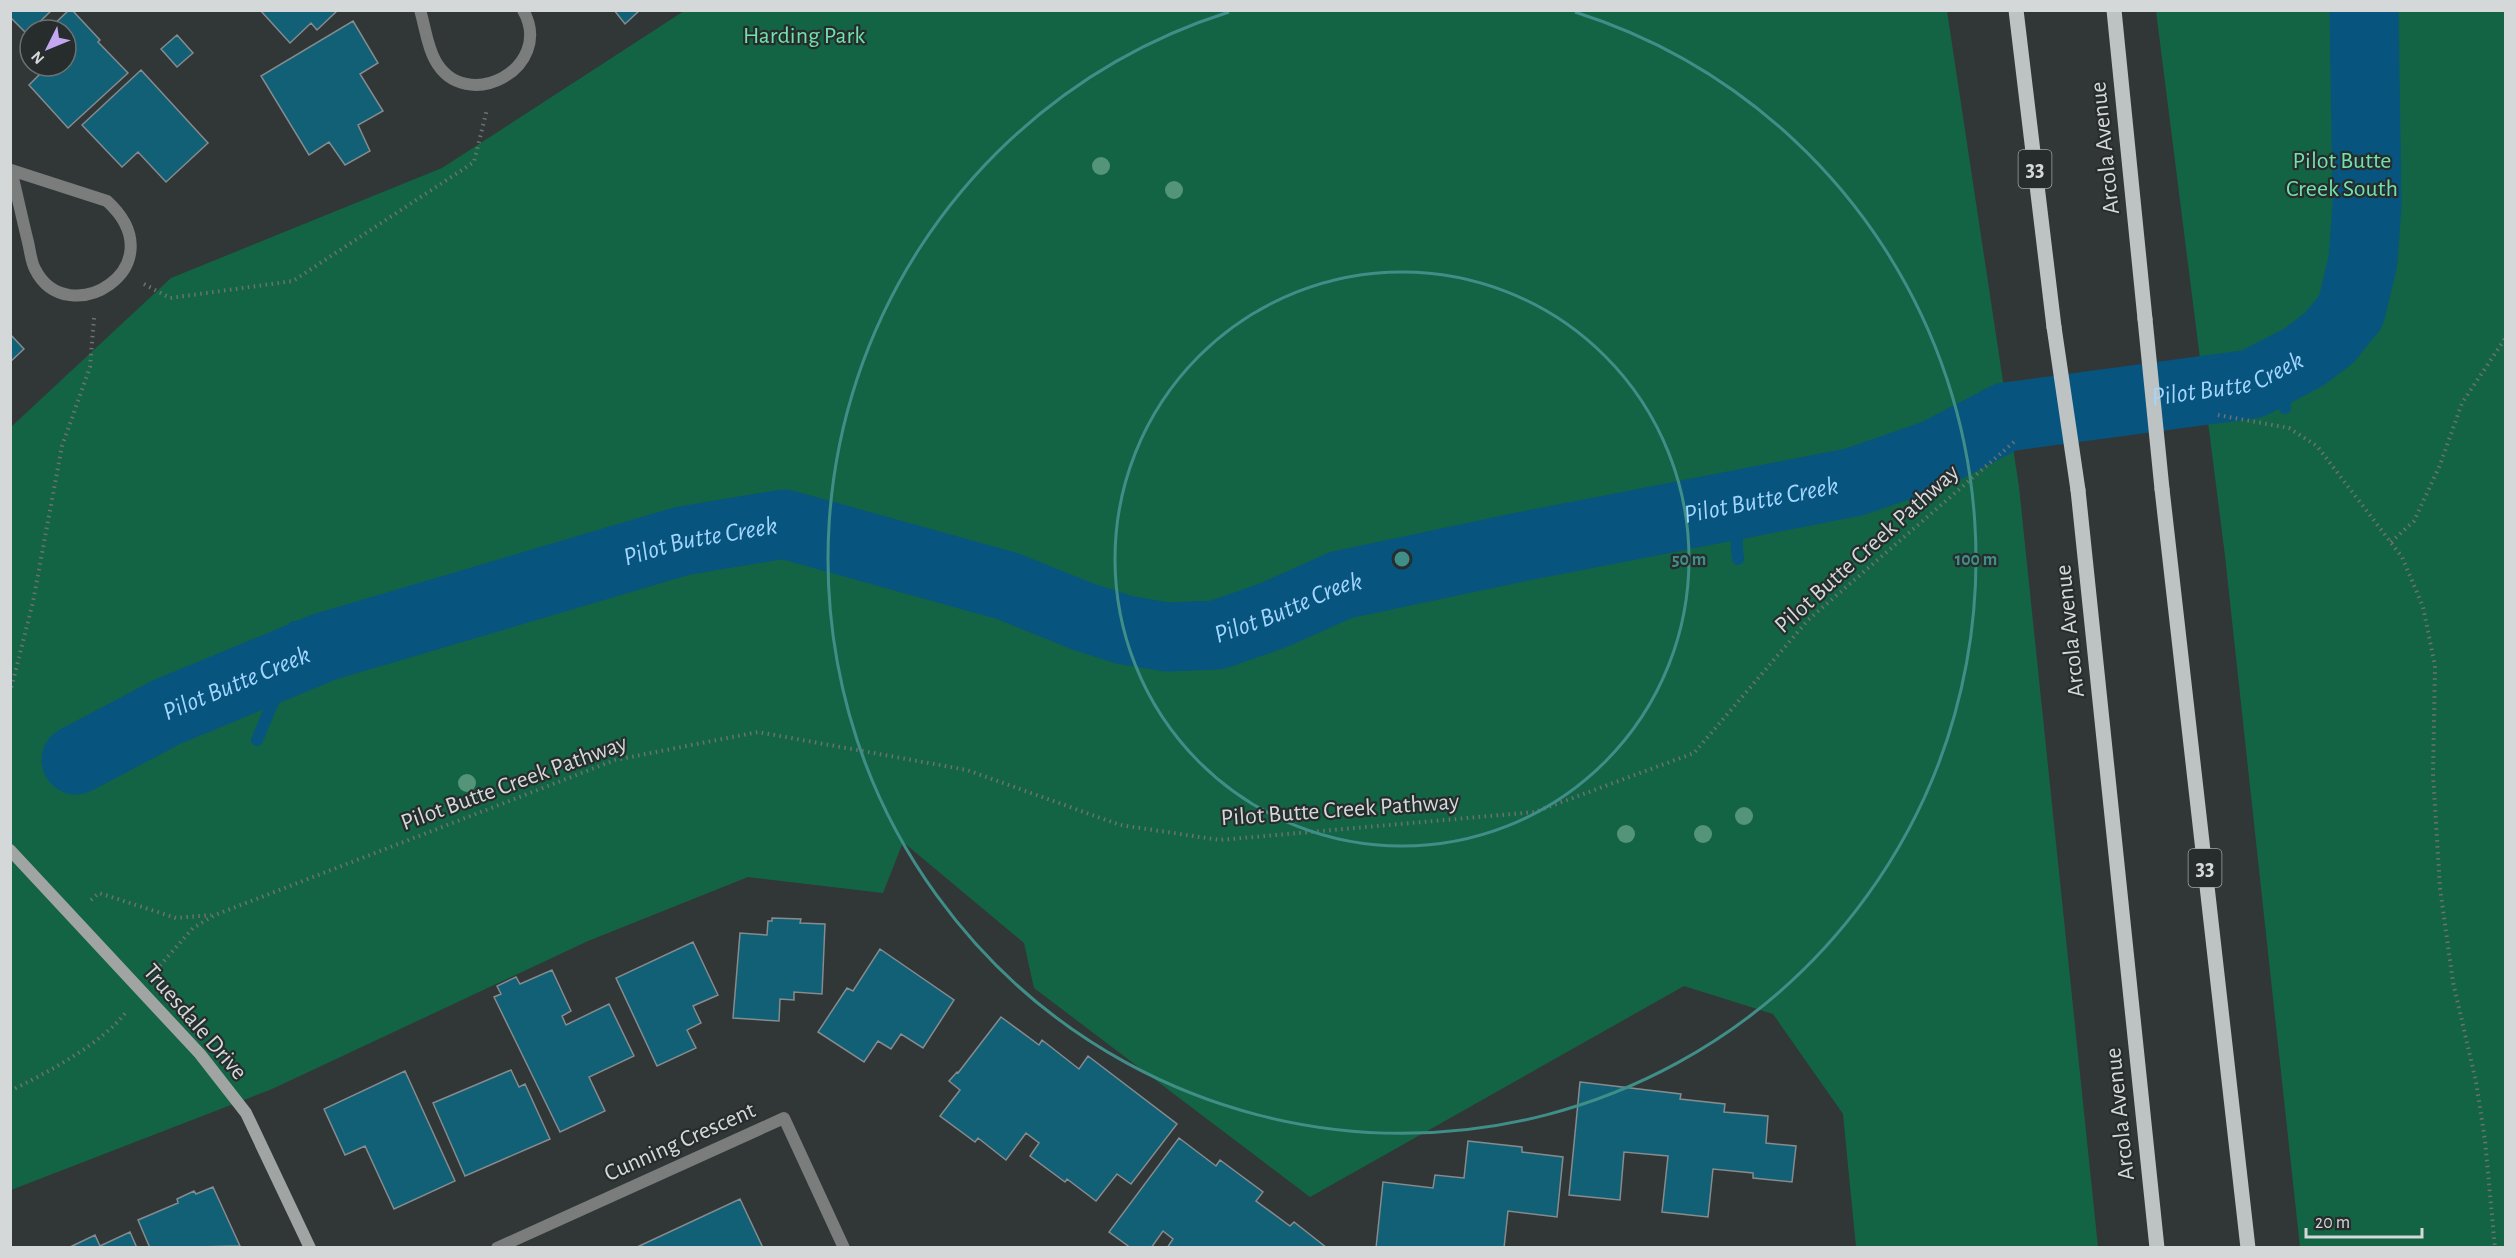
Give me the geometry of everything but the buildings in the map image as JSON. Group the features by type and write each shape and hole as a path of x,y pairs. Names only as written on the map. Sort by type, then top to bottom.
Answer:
{"main road":[{"name":"Arcola Avenue","path":"2016,10 2054,327 2078,490 2157,1248"},
{"name":"Arcola Avenue","path":"2114,10 2162,489 2248,1248"}],"street":[{"path":"420,10 435,60 446,73 476,86 493,83 508,76 528,50 530,33 523,10"},
{"path":"11,170 107,201 119,212 127,226 130,242 129,258 123,273 96,293 78,296 60,292 45,283 34,269 11,170"},
{"name":"Truesdale Drive","path":"10,850 200,1054 246,1113 310,1248"},
{"name":"Cunning Crescent","path":"496,1248 784,1118 844,1248"}],"path":[{"path":"123,273 170,298 293,281 474,162 493,83"},
{"path":"10,693 33,602 62,446 90,367 96,293"},
{"path":"2391,542 2414,521 2440,465 2462,403 2505,337"},
{"path":"2218,415 2289,428 2317,446 2402,557 2423,607 2434,658 2436,687 2433,774 2440,888 2448,951 2476,1082 2485,1140 2495,1248"},
{"name":"Pilot Butte Creek Pathway","path":"162,961 193,928 215,915 615,760 758,732 967,770 1120,825 1220,840 1535,812 1694,753 1808,620 2014,442"},
{"path":"72,916 99,893 176,918 215,915"},
{"path":"10,1091 37,1078 95,1040 119,1021"}],"green space":[{"name":"Harding Park","path":"684,11 1947,11 2019,487 2098,1247 1856,1247 1843,1114 1773,1014 1684,986 1310,1197 1034,988 1024,943 903,842 883,893 748,877 588,941 272,1089 11,1190 11,427 171,278 442,168"},
{"name":"Pilot Butte Creek South","path":"2156,11 2505,11 2505,1247 2300,1247 2225,556"}],"waterway":[{"name":"Pilot Butte Creek","path":"76,760 167,712 324,647 682,541 784,524 1007,586 1084,617 1125,630 1167,637 1217,635 1274,615 1341,585 1520,547 1854,482 1935,454 2006,417 2252,384 2304,357 2329,338 2351,311 2363,261 2367,204 2364,10"},
{"path":"2285,368 2280,383 2285,408"},
{"path":"1738,559 1739,525 1747,513 1761,500"},
{"path":"294,627 309,641 324,647"},
{"path":"257,740 276,695 303,655"}]}
